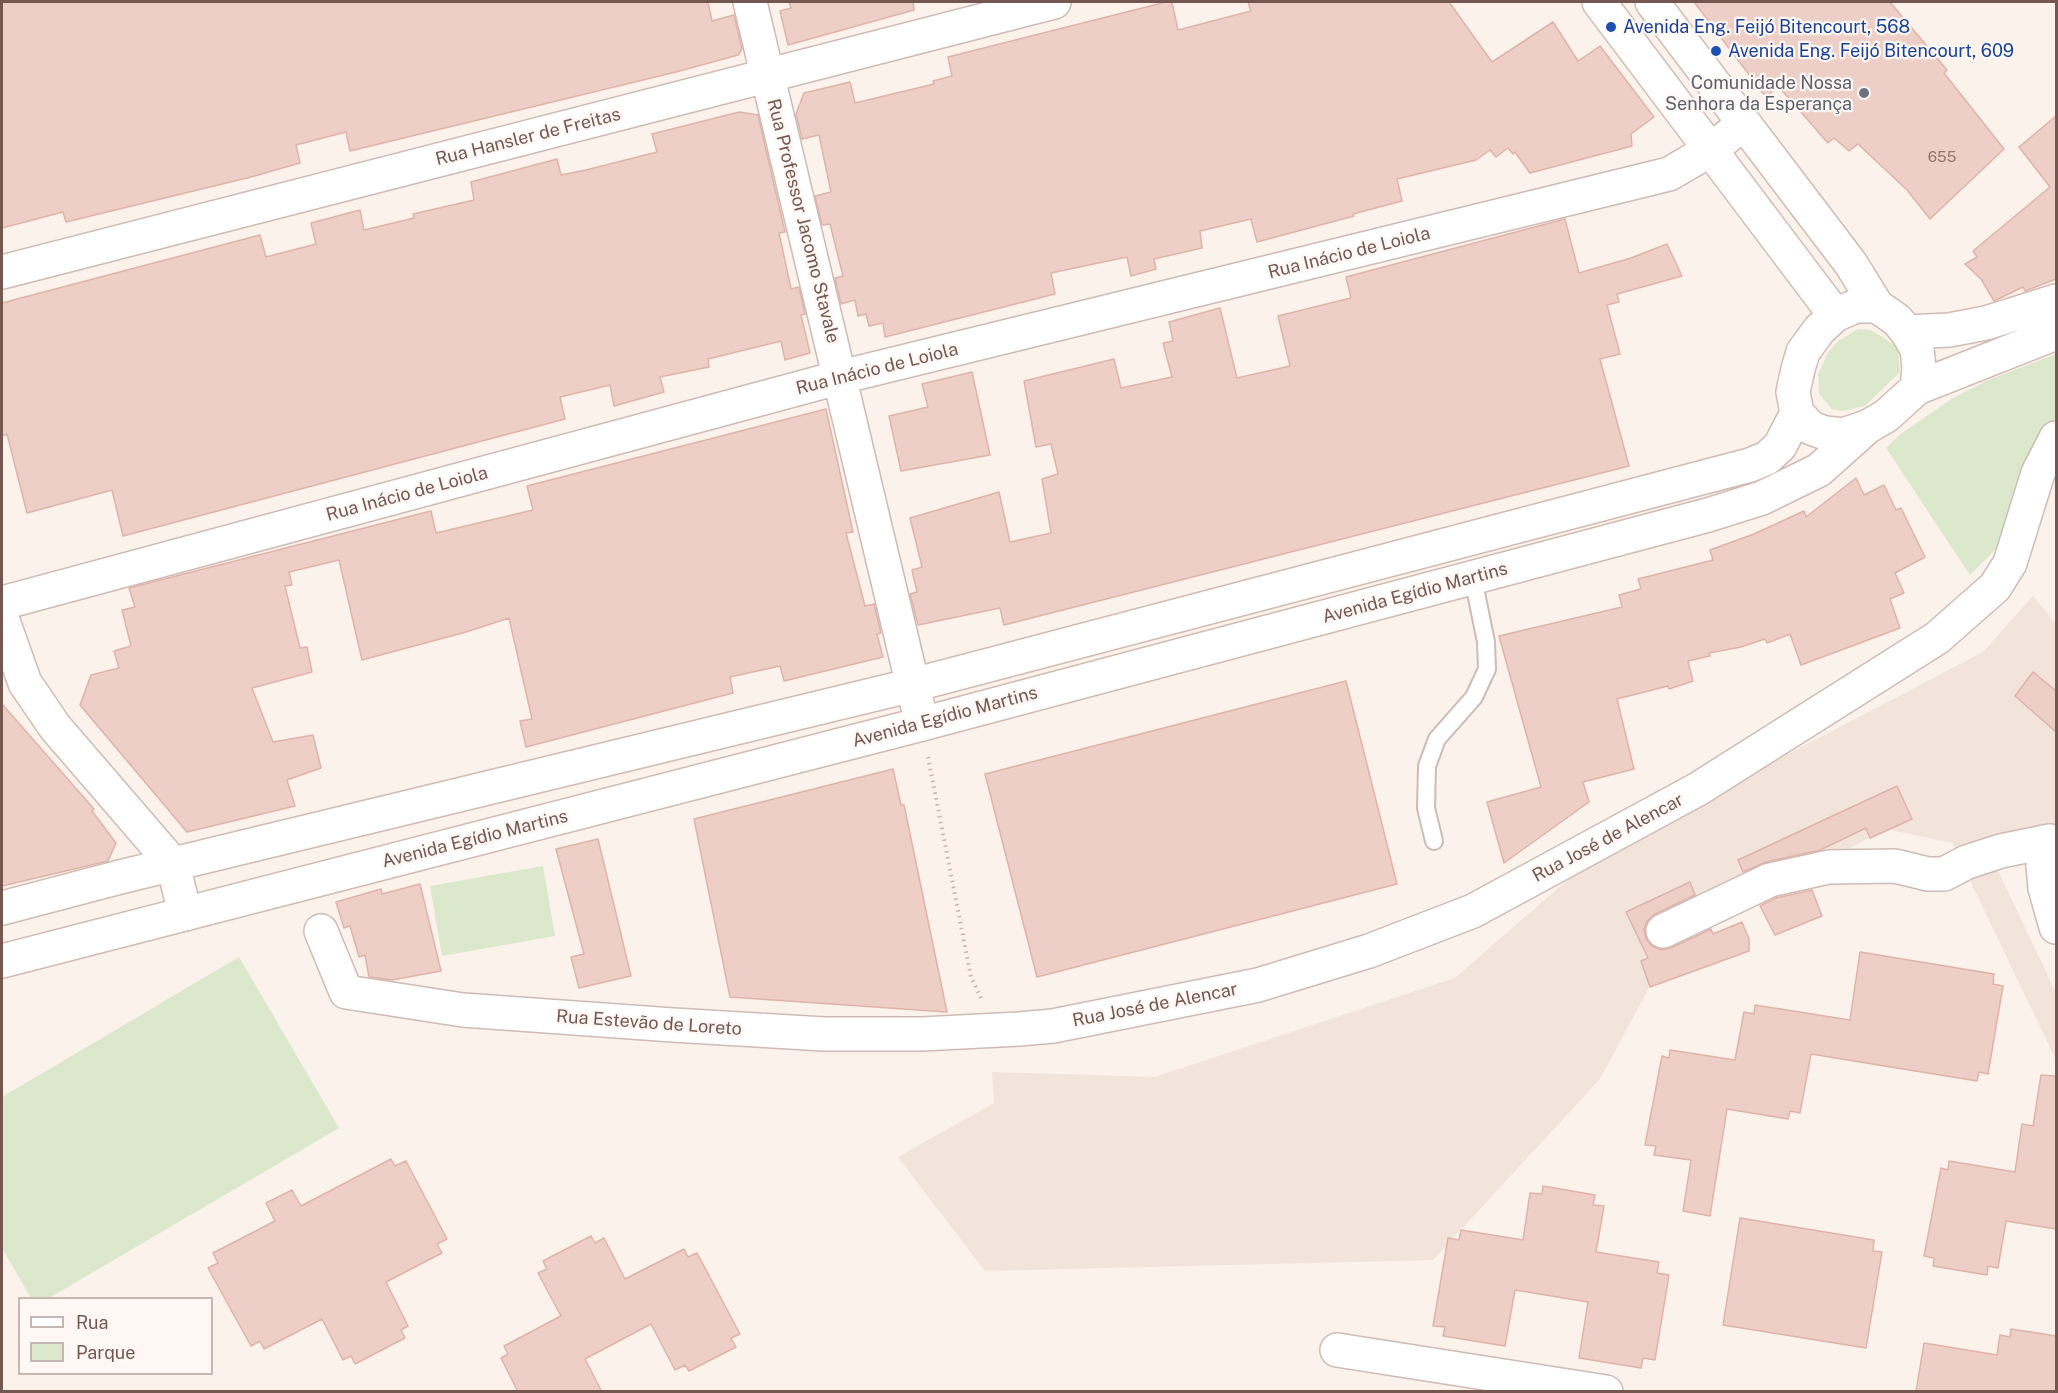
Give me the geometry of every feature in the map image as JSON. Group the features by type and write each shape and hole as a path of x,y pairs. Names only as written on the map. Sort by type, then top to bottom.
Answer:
{"street":[{"name":"Rua Professor Jacomo Stavale","path":"750,2 922,724"},
{"name":"Rua Hansler de Freitas","path":"2,272 1054,2"},
{"path":"1599,2 1835,315"},
{"path":"1652,2 1851,264 1877,306 1897,320 1907,332 1917,349 1919,368 1917,387"},
{"name":"Rua Inácio de Loiola","path":"2,603 841,377 1669,174 1712,149 1743,124"},
{"path":"1907,332 1949,330 1986,323 2056,301"},
{"path":"1877,306 1856,306 1835,315 1819,330 1803,352 1793,392 1797,413 1811,428 1825,433 1843,435 1867,427 1886,416 1917,387 2056,333"},
{"path":"2,908 172,864 913,685 1750,465 1767,458 1780,446 1797,413"},
{"name":"Avenida Egídio Martins","path":"2,961 922,724 1473,578 1762,498 1819,470 1867,427"},
{"name":"Rua José de Alencar","path":"1019,1029 1053,1026 1258,985 1369,951 1473,911 1698,789 1937,638 1995,587 2010,563 2038,473 2056,438"},
{"path":"2,618 25,683 55,727 172,864 185,914"},
{"path":"2053,839 2045,848 2043,866 2045,888 2056,927"},
{"path":"1663,931 1770,880 1829,867 1895,866 1928,874 1944,874 1967,862 2001,851 2053,839"},
{"name":"Rua Estevão de Loreto","path":"321,931 346,992 463,1010 824,1034 922,1034 1019,1029"},
{"path":"1337,1350 1606,1392"}],"lane":[{"path":"1434,841 1426,808 1427,766 1437,739 1474,698 1487,669 1486,642 1473,578"}],"path":[{"path":"922,724 971,977 980,997 1000,1020 1019,1029"}],"shaded area":[{"path":"2033,596 2056,624 2056,840 1991,856 2056,993 2056,1060 1952,843 1887,829 1676,937 1600,1079 1433,1260 985,1271 898,1157 994,1103 992,1072 1155,1077 1455,978 1597,854 1983,652"}],"green space":[{"path":"1858,329 1871,330 1893,344 1898,352 1900,372 1865,406 1842,411 1832,409 1819,394 1818,374 1829,351 1837,342"},
{"path":"2056,354 2056,474 1992,553 1970,575 1886,448 1899,435 1953,398 1986,381"},
{"path":"543,866 555,936 442,956 430,886"},
{"path":"239,957 339,1128 51,1297 30,1297 2,1248 2,1097"}],"building":[{"path":"2,2 708,2 712,21 734,15 742,49 738,55 676,72 350,151 346,132 296,145 300,163 251,177 66,222 63,212 2,228"},
{"path":"789,2 913,2 914,10 788,45 780,11 791,8"},
{"path":"1172,2 1178,30 1251,11 1248,2 1449,2 1492,62 1553,22 1578,61 1600,46 1654,117 1631,134 1632,146 1530,173 1515,152 1513,154 1508,148 1496,157 1490,150 1476,160 1397,179 1402,201 1353,214 1354,216 1257,242 1251,219 1200,231 1202,248 1154,259 1156,269 1131,276 1127,257 1051,273 1055,294 885,337 883,323 869,326 866,314 858,316 855,300 841,304 835,278 843,276 830,224 822,225 815,196 831,192 819,135 802,139 796,114 804,93 850,82 855,103 934,84 933,81 952,76 948,57"},
{"path":"1694,2 1890,2 1947,70 1944,73 2004,149 1930,219 1907,190 1858,144 1849,151 1834,138 1828,143 1778,86 1766,97"},
{"path":"739,112 758,115 785,232 779,233 791,289 799,287 805,314 801,315 810,353 785,360 781,341 708,359 709,367 660,377 664,392 614,406 610,385 560,397 565,419 123,536 112,490 27,513 7,434 2,436 2,303 260,235 266,257 316,244 311,223 360,210 364,230 414,218 413,214 474,200 471,182 557,159 561,175 657,152 652,134"},
{"path":"2056,116 2056,279 2025,291 2023,287 1994,301 1981,279 1965,264 1977,257 1973,251 2050,187 2019,147"},
{"path":"1565,219 1579,273 1631,258 1667,244 1682,276 1617,294 1619,302 1607,305 1620,354 1600,359 1629,466 1004,625 1000,608 918,625 910,594 917,592 912,570 922,567 910,518 999,492 1010,542 1051,533 1042,479 1058,474 1051,444 1036,447 1024,381 1114,359 1121,388 1172,377 1163,343 1173,341 1169,322 1220,308 1237,378 1290,366 1278,316 1351,298 1346,277"},
{"path":"972,372 990,455 901,471 889,416 928,407 922,384"},
{"path":"826,409 853,532 846,533 865,606 874,604 881,633 877,634 883,657 784,681 780,666 730,677 733,693 526,747 520,721 532,719 509,618 362,660 339,560 289,572 292,585 285,586 300,648 307,647 312,672 252,688 273,742 313,735 321,768 287,780 295,806 187,832 80,705 91,675 119,668 114,651 131,646 122,610 135,607 129,588 431,511 436,533 533,510 527,486"},
{"path":"1856,478 1864,495 1884,485 1896,510 1901,508 1925,557 1895,573 1904,593 1890,599 1900,628 1801,665 1790,634 1767,643 1765,639 1741,647 1709,653 1710,656 1688,661 1693,681 1669,689 1668,686 1617,699 1634,769 1583,782 1589,802 1504,863 1487,802 1541,787 1499,636 1622,607 1619,595 1641,589 1638,579 1713,560 1710,550 1754,534 1804,511 1806,517"},
{"path":"2033,672 2056,691 2056,732 2015,696"},
{"path":"1346,681 1397,884 1037,977 985,774"},
{"path":"2,704 94,809 92,811 116,843 108,861 2,886"},
{"path":"893,769 901,805 904,805 947,1012 730,997 694,819"},
{"path":"1897,786 1912,819 1870,838 1866,828 1820,850 1766,862 1743,872 1738,860"},
{"path":"598,839 631,976 579,988 571,957 584,954 556,849"},
{"path":"1690,882 1695,895 1655,914 1647,921 1644,929 1646,939 1652,946 1661,950 1671,948 1711,929 1713,934 1742,922 1749,939 1749,951 1650,987 1641,961 1648,958 1626,912"},
{"path":"420,884 441,971 392,980 369,977 365,955 359,957 350,926 344,928 336,902 381,889 382,894"},
{"path":"1812,890 1822,916 1775,935 1760,906 1776,898"},
{"path":"1860,952 1994,974 1993,984 2003,986 1988,1074 1979,1072 1977,1081 1811,1054 1800,1113 1790,1111 1788,1119 1727,1109 1710,1216 1683,1211 1691,1160 1654,1155 1656,1146 1645,1145 1662,1056 1669,1058 1670,1050 1735,1060 1744,1012 1754,1014 1755,1005 1850,1020"},
{"path":"2041,1075 2056,1076 2056,1229 2006,1221 1998,1268 1988,1266 1987,1275 1933,1266 1934,1258 1924,1256 1941,1168 1948,1170 1949,1161 2015,1172 2022,1124 2033,1126"},
{"path":"391,1159 395,1166 406,1161 447,1239 437,1244 442,1253 386,1282 408,1326 401,1330 405,1338 355,1364 351,1356 343,1360 322,1319 264,1349 260,1341 251,1346 208,1268 218,1263 213,1253 275,1221 266,1203 292,1190 301,1206"},
{"path":"1543,1186 1595,1195 1593,1205 1604,1206 1596,1252 1659,1262 1657,1273 1669,1275 1655,1360 1643,1358 1641,1368 1579,1358 1588,1302 1515,1290 1505,1346 1443,1336 1445,1327 1433,1326 1448,1238 1459,1240 1461,1230 1523,1240 1530,1193 1542,1194"},
{"path":"1740,1218 1874,1240 1873,1251 1882,1252 1866,1348 1723,1325"},
{"path":"591,1236 595,1243 604,1238 625,1279 684,1249 688,1257 697,1253 740,1334 731,1338 736,1347 689,1371 685,1365 675,1370 651,1324 585,1359 602,1392 518,1392 501,1358 508,1354 504,1346 561,1316 538,1273 547,1269 543,1261"},
{"path":"2011,1329 2056,1336 2056,1392 1916,1392 1924,1343 1997,1355 2000,1335 2010,1337"}],"place":[{"name":"Avenida Eng. Feijó Bitencourt, 568","path":"1611,27"},
{"name":"Avenida Eng. Feijó Bitencourt, 609","path":"1716,51"},
{"name":"Comunidade Nossa Senhora da Esperança","path":"1864,93"}]}
